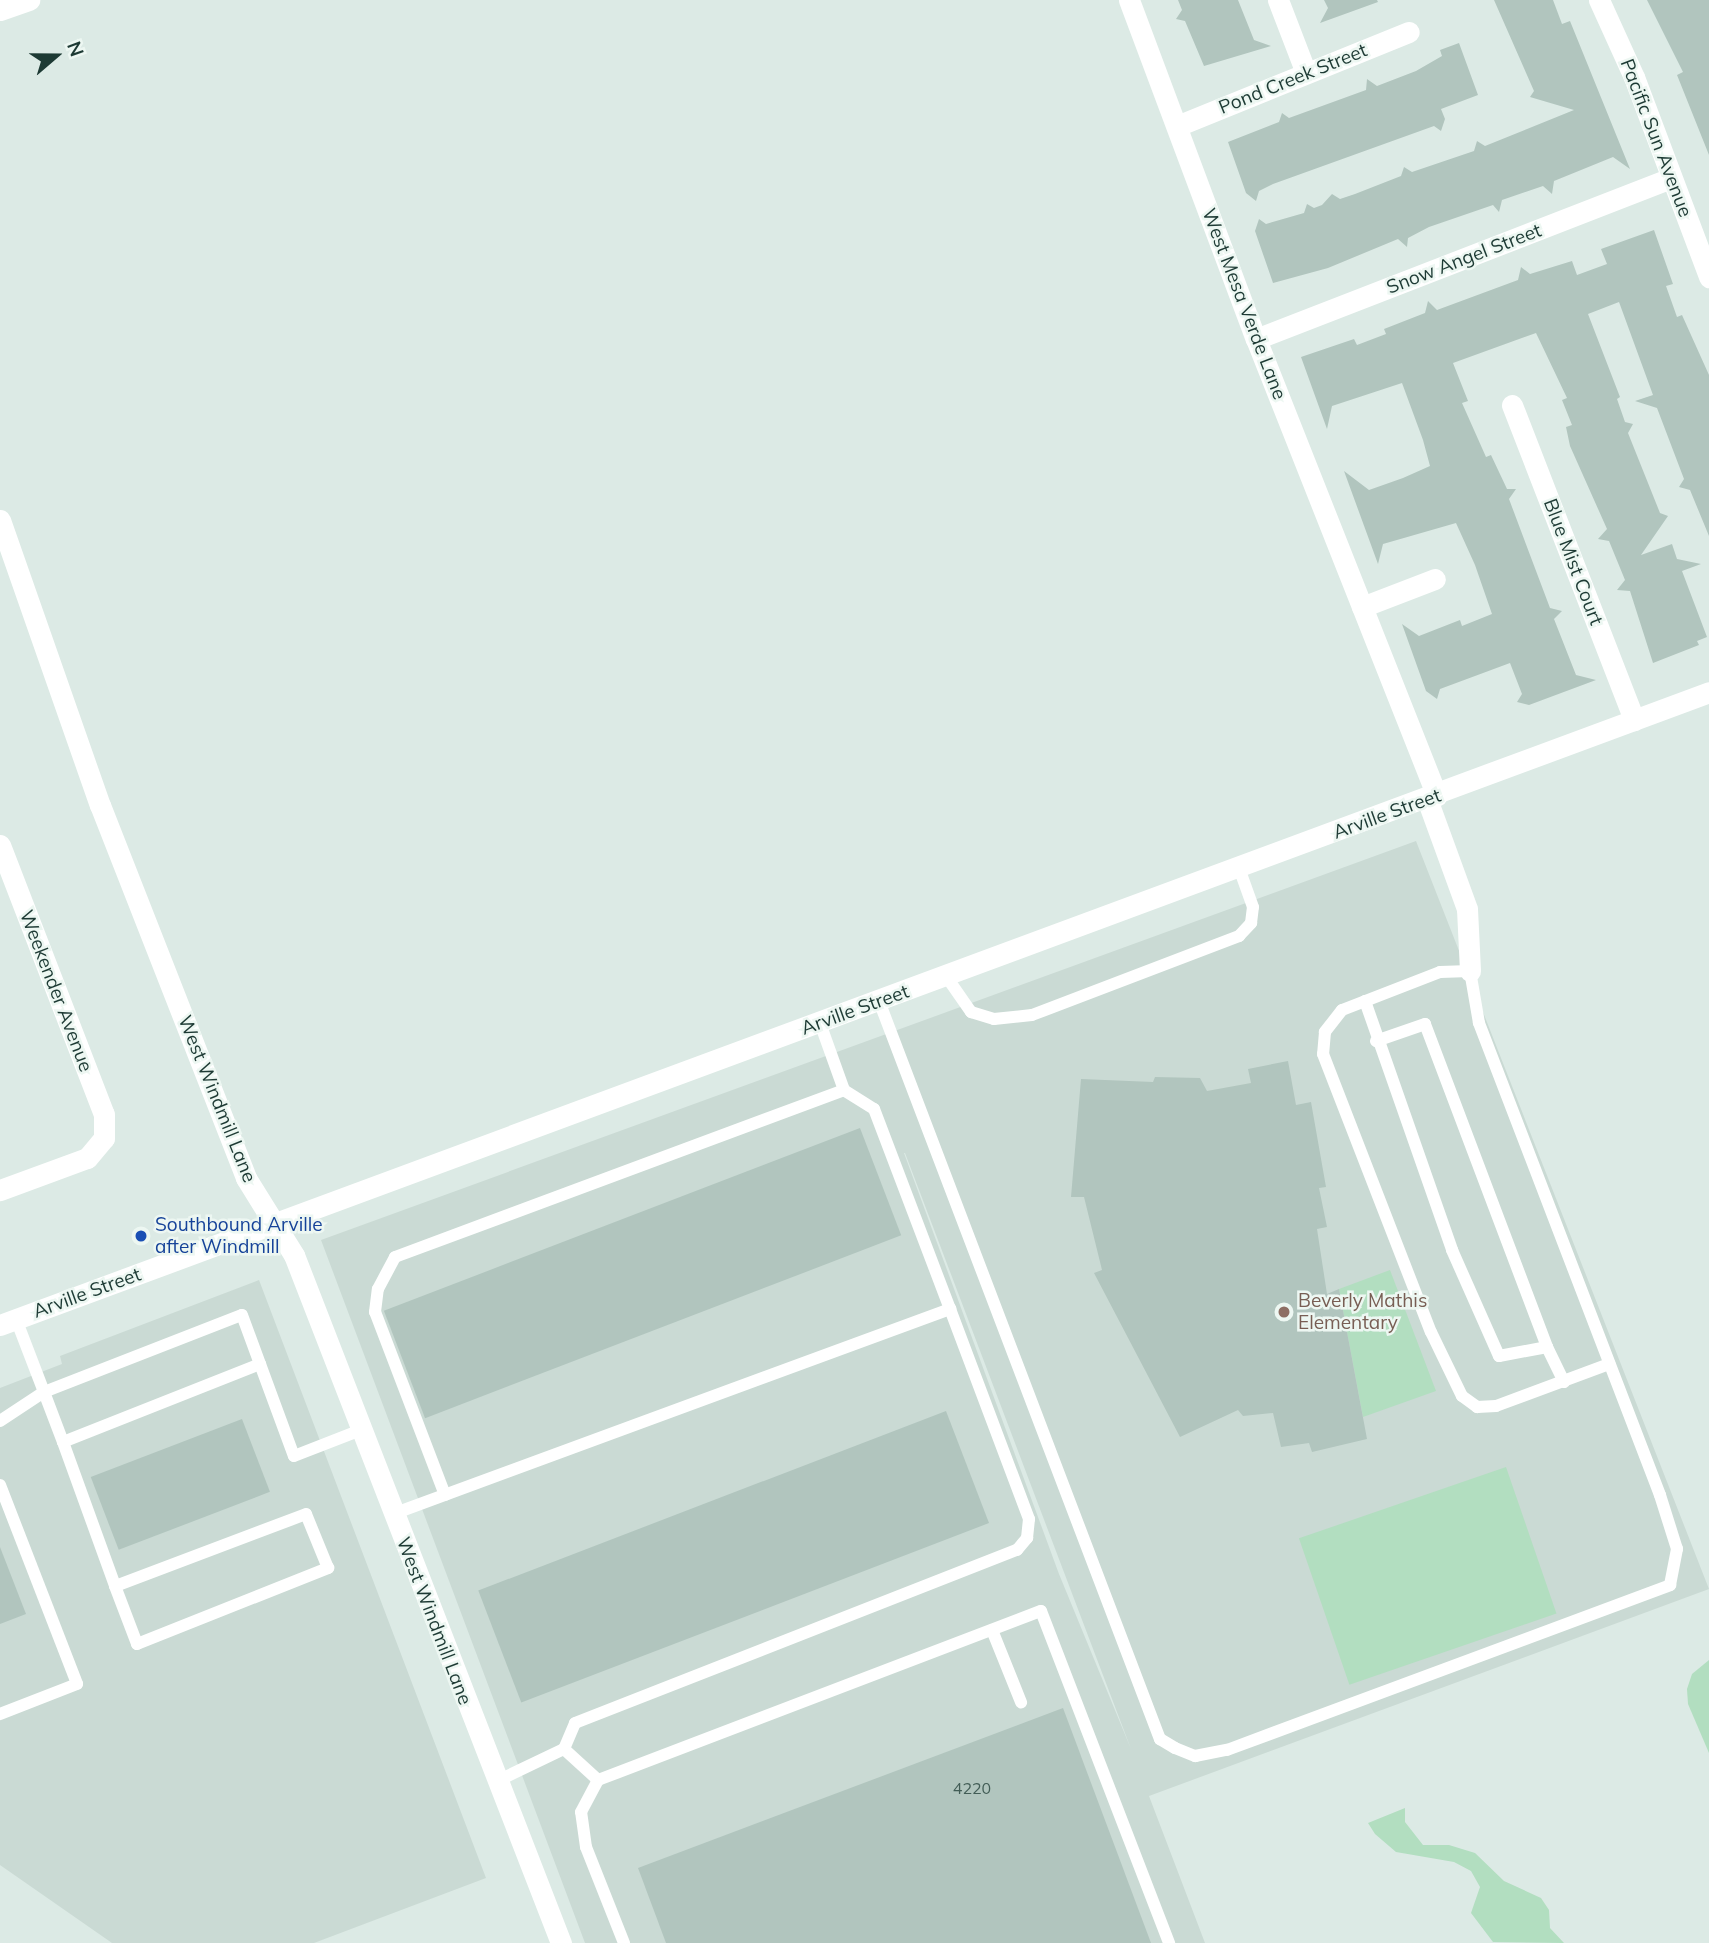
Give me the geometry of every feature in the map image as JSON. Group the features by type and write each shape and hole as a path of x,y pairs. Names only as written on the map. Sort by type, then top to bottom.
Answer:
{"street":[{"path":"0,10 29,0"},
{"name":"West Mesa Verde Lane","path":"1129,0 1432,797 1467,909 1470,971"},
{"path":"1278,0 1306,73"},
{"name":"Pacific Sun Avenue","path":"1599,0 1709,277"},
{"name":"Pond Creek Street","path":"1177,126 1409,32"},
{"name":"Snow Angel Street","path":"1256,339 1671,178"},
{"name":"Blue Mist Court","path":"1512,405 1634,720"},
{"name":"West Windmill Lane","path":"0,520 100,805 246,1178 294,1255 495,1782 561,1943"},
{"path":"1362,607 1435,579"},
{"name":"Arville Street","path":"8,1322 1432,797 1709,692"},
{"name":"Weekender Avenue","path":"0,845 104,1114 104,1138 87,1158 0,1190"}],"lane":[{"path":"946,976 971,1012 994,1018 1032,1015 1239,936 1251,923 1253,907 1239,868"},
{"path":"879,1001 1160,1739 1175,1748 1195,1756 1227,1750 1670,1585 1677,1549 1609,1364 1479,1023 1470,971 1440,972 1342,1010 1325,1032 1323,1054 1431,1332 1462,1396 1477,1407 1496,1405 1609,1364"},
{"path":"1365,1001 1376,1041 1452,1250 1499,1356 1547,1347"},
{"path":"495,1782 564,1749 575,1723 1017,1550 1027,1538 1029,1519 874,1110 844,1090 820,1023"},
{"path":"1376,1041 1425,1024 1547,1347 1564,1382"},
{"path":"445,1494 375,1312 378,1289 395,1258 844,1090"},
{"path":"393,1514 950,1309"},
{"path":"0,1421 44,1392 242,1315 295,1456 361,1430"},
{"path":"8,1322 44,1392 115,1586 137,1644 328,1568 306,1514 115,1586"},
{"path":"63,1442 260,1364"},
{"path":"0,1485 77,1684 0,1714"},
{"path":"624,1943 586,1847 581,1812 598,1780 1041,1611 1169,1943"},
{"path":"992,1630 1021,1702"},
{"path":"564,1749 598,1780"}],"shaded area":[{"path":"1416,841 1709,1589 1149,1796 1205,1943 585,1943 321,1240","holes":["905,1153 1131,1749 1059,1574"]},
{"path":"259,1280 486,1878 314,1943 112,1943 0,1865 0,1388 62,1364 60,1356"}],"green space":[{"path":"1390,1270 1436,1391 1363,1417 1339,1289"},
{"path":"1506,1467 1556,1614 1349,1685 1299,1538"},
{"path":"1709,1660 1709,1753 1688,1704 1687,1689 1692,1674"},
{"path":"1405,1808 1405,1822 1423,1845 1449,1845 1475,1853 1504,1881 1541,1898 1549,1910 1550,1928 1564,1943 1493,1942 1471,1913 1480,1887 1471,1871 1454,1862 1396,1852 1375,1834 1368,1823"}],"building":[{"path":"1178,0 1238,0 1254,40 1271,46 1204,66 1185,21 1176,19 1182,10"},
{"path":"1324,0 1378,2 1320,23 1328,8"},
{"path":"1494,0 1553,0 1562,24 1570,21 1630,169 1613,157 1554,181 1552,194 1543,186 1502,200 1499,212 1493,205 1429,227 1408,238 1407,247 1398,239 1328,268 1273,283 1255,231 1259,219 1266,224 1304,213 1307,204 1314,208 1322,205 1332,194 1340,199 1355,194 1401,176 1404,167 1412,172 1474,151 1477,141 1485,146 1574,110 1530,97 1534,91"},
{"path":"1647,0 1709,0 1709,155 1677,75 1683,72"},
{"path":"1459,43 1478,95 1441,109 1445,119 1441,131 1434,126 1273,184 1259,191 1256,201 1246,193 1228,142 1279,122 1282,113 1289,118 1366,90 1367,79 1377,86 1416,71 1442,56 1440,50"},
{"path":"1654,230 1673,284 1666,286 1677,317 1682,315 1709,375 1709,536 1690,490 1679,487 1684,479 1657,408 1635,401 1653,395 1619,302 1588,314 1620,397 1617,399 1625,422 1633,424 1628,433 1660,513 1668,516 1641,555 1672,544 1677,559 1701,564 1682,571 1707,637 1697,641 1699,645 1653,663 1630,591 1617,590 1625,580 1609,541 1598,539 1607,529 1570,446 1566,427 1572,425 1562,400 1567,398 1536,333 1453,363 1468,401 1462,403 1486,457 1491,455 1507,489 1516,489 1509,499 1550,608 1562,611 1554,619 1576,675 1596,680 1529,705 1517,702 1522,694 1510,663 1440,689 1437,699 1426,691 1402,624 1419,636 1460,620 1462,626 1492,614 1475,565 1456,523 1383,544 1378,564 1344,471 1369,490 1430,466 1402,383 1332,406 1327,429 1301,357 1354,339 1357,345 1386,334 1384,329 1425,313 1428,301 1437,310 1518,280 1521,267 1530,274 1572,261 1577,275 1607,264 1601,249"},
{"path":"1288,1061 1296,1105 1311,1102 1326,1187 1319,1188 1327,1227 1317,1229 1327,1294 1339,1289 1367,1439 1312,1452 1309,1443 1281,1447 1273,1413 1243,1416 1238,1410 1180,1437 1094,1273 1102,1270 1084,1197 1071,1197 1081,1079 1153,1082 1155,1077 1200,1078 1207,1091 1251,1083 1248,1069"},
{"path":"860,1128 901,1235 425,1418 384,1311"},
{"path":"946,1411 989,1523 521,1703 478,1591"},
{"path":"242,1419 270,1492 119,1550 91,1477"},
{"path":"0,1547 26,1614 0,1624"},
{"path":"1063,1708 1151,1943 666,1943 638,1868"}],"place":[{"name":"Southbound Arville after Windmill","path":"141,1236"},
{"name":"Beverly Mathis Elementary","path":"1284,1312"}]}
